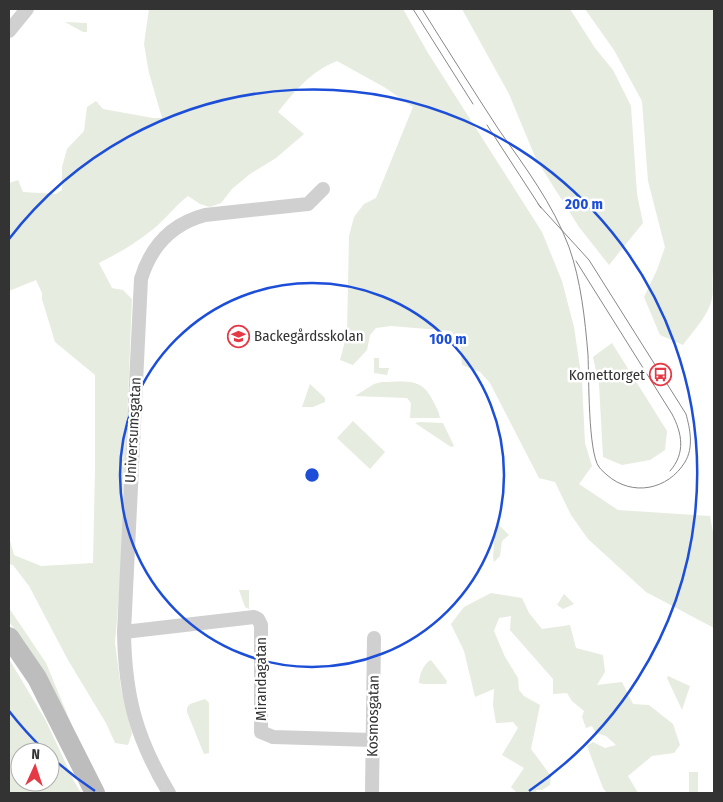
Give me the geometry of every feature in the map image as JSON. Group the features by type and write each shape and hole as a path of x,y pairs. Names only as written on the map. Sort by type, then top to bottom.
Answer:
{"street":[{"path":"9,31 27,9"},
{"name":"Universumsgatan","path":"169,793 144,745 127,689 124,632 141,279 152,254 179,224 205,215 308,204 323,189"},
{"name":"Mirandagatan","path":"124,632 254,617 261,625 261,732 272,737 373,740"},
{"path":"9,637 37,678 95,793"},
{"name":"Kosmosgatan","path":"372,793 374,638"}],"shaded area":[{"path":"149,9 403,9 428,53 542,232 562,281 574,327 582,381 585,443 592,466 579,484 618,510 710,516 714,538 714,628 646,592 588,539 571,515 555,482 539,478 490,383 480,372 462,365 460,344 451,331 391,326 376,328 370,335 367,350 353,365 340,360 347,334 349,236 354,217 364,204 376,198 413,107 384,87 337,61 311,76 297,89 278,112 304,134 276,158 250,174 232,189 221,203 210,207 200,204 188,196 145,235 99,263 112,288 123,290 132,299 121,570 115,643 121,688 132,733 128,745 115,743 106,723 68,660 29,586 13,565 9,564 9,537 14,555 41,566 93,563 95,375 55,342 42,299 42,293 36,280 9,291 9,183 18,180 23,192 56,194 62,190 62,167 67,149 84,131 87,107 96,101 103,109 162,118 149,73 144,44"},
{"path":"462,9 570,9 595,48 613,70 631,106 637,194 643,223 609,265 579,227 536,159 509,94"},
{"path":"585,9 714,9 713,294 704,317 683,345 660,335 644,297 657,270 665,247 648,181 642,101 614,50"},
{"path":"65,22 87,23 87,32 83,32"},
{"path":"612,343 667,431 665,450 650,460 622,465 603,457 599,384 593,357"},
{"path":"374,358 379,358 379,368 389,368 387,375 374,373"},
{"path":"382,382 411,382 423,387 432,399 440,418 410,418 411,403 407,398 355,396 374,384"},
{"path":"310,384 325,398 325,402 313,407 302,407"},
{"path":"353,421 385,452 370,469 337,438"},
{"path":"415,423 443,423 454,446 451,447"},
{"path":"497,525 509,535 502,541 500,556 494,562 495,527"},
{"path":"239,590 249,590 249,609 245,607"},
{"path":"491,593 522,598 529,613 542,629 570,625 576,648 603,655 605,672 597,685 622,682 633,704 649,705 673,724 680,745 674,753 652,756 628,776 638,793 607,793 603,788 587,746 593,742 605,748 616,745 606,736 596,733 592,726 586,728 582,717 584,711 572,701 567,693 553,694 553,679 510,630 511,616 499,618 494,631 505,657 518,678 519,690 524,696 540,705 531,749 551,776 550,785 542,790 536,790 537,793 517,793 511,787 524,768 502,755 518,728 513,722 496,723 493,705 494,689 475,697 464,651 451,624 464,607"},
{"path":"564,594 574,604 563,609 557,605"},
{"path":"9,608 46,663 73,728 44,672 9,622"},
{"path":"9,659 46,721 56,742 10,742 10,792 60,792 60,751 81,793 9,793"},
{"path":"431,660 447,681 446,684 419,683 422,670"},
{"path":"668,676 690,686 682,710 667,678"},
{"path":"205,699 209,703 209,753 204,754 187,708 190,704"},
{"path":"689,772 698,772 698,793 689,793"}],"tram line":[{"path":"413,9 473,104"},
{"path":"422,9 499,130 538,186 555,216 562,231 569,247 577,273 584,314 588,355 591,431 595,459 599,467 607,475 627,486 638,488 659,484 678,472 688,456 690,438 686,414 589,260 564,232 557,225 538,204"},
{"path":"487,125 541,208"},
{"path":"576,261 672,414 678,428 681,443 678,457 670,471"}],"place":[{"name":"Backegårdsskolan","path":"238,336"},
{"name":"Komettorget","path":"661,375"}]}
